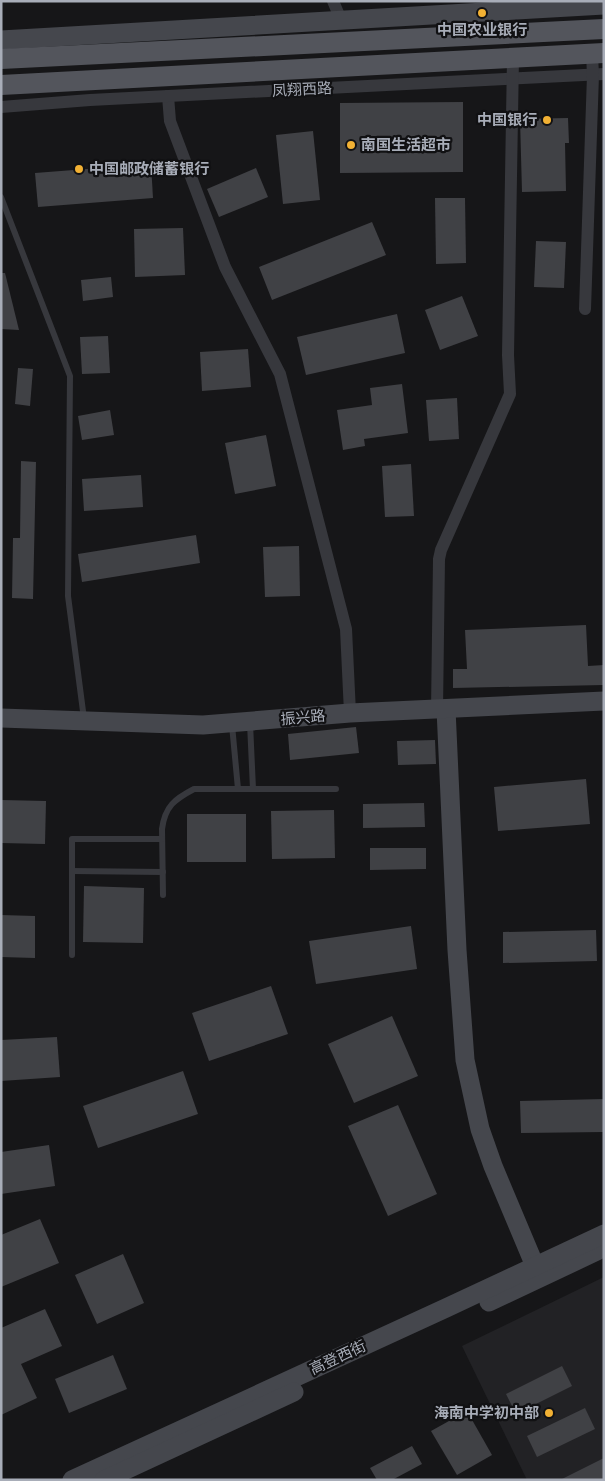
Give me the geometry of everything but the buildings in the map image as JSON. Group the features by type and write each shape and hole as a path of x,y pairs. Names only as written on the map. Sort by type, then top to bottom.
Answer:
{"main road":[{"path":"1,59 604,29"},
{"name":"凤翔西路","path":"1,85 598,54"}],"street":[{"path":"333,1 340,20"},
{"path":"1,40 604,5"},
{"path":"585,309 598,54"},
{"path":"513,58 508,354 510,394 441,550 439,559 442,709 465,1060 484,1138 493,1166 535,1266"},
{"name":"凤翔西路","path":"1,107 90,100 598,74"},
{"path":"168,96 170,120 226,267 280,374 346,629 350,713"},
{"name":"振兴路","path":"1,718 203,725 350,713 604,702"},
{"name":"高登西街","path":"72,1480 604,1234"},
{"name":"高登西街","path":"104,1480 604,1248"}],"lane":[{"path":"1,197 70,376 68,596 84,721"},
{"path":"238,789 241,723"},
{"path":"241,723 253,789"},
{"path":"163,895 163,819 169,806 180,797 194,789 336,789"},
{"path":"72,955 72,838 162,839"},
{"path":"72,871 162,872"}],"shaded area":[{"name":"海南中学初中部","path":"604,1277 604,1480 527,1480 462,1346"}],"place":[{"name":"中国农业银行","path":"482,13"},
{"name":"中国银行","path":"547,120"},
{"name":"南国生活超市","path":"351,145"},
{"name":"中国邮政储蓄银行","path":"79,169"},
{"name":"海南中学初中部","path":"549,1413"}]}
